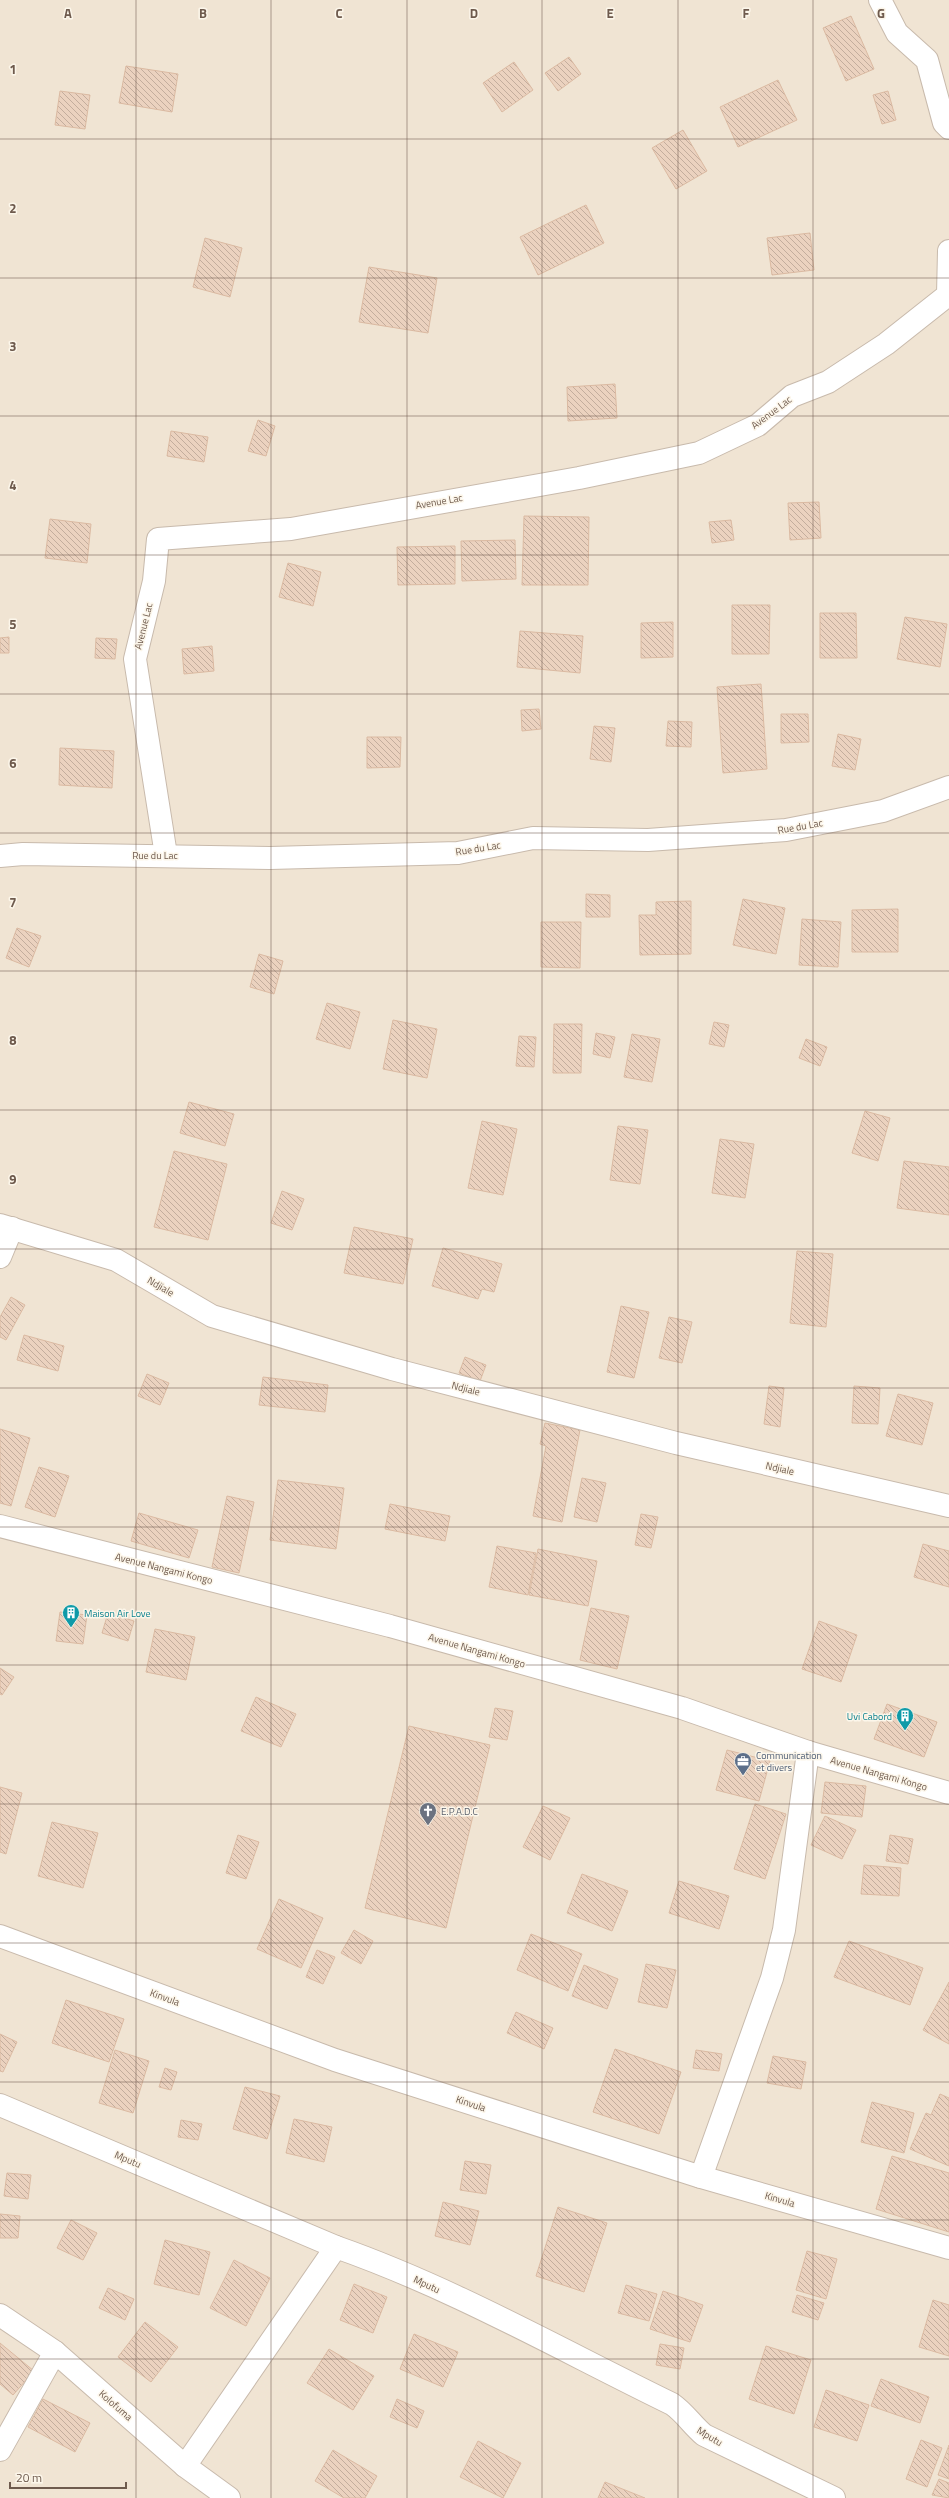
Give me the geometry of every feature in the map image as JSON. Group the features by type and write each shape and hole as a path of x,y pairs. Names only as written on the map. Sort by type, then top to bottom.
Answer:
{"street":[{"path":"880,0 897,33 927,60 944,123 949,128"},
{"name":"Avenue Lac","path":"166,855 135,659 154,581 158,539 291,529 587,476 699,453 758,424 792,396 828,382 886,344 948,294 949,251"},
{"name":"Rue du Lac","path":"0,856 23,854 166,855 270,858 458,853 533,838 648,840 786,830 882,811 949,787"},
{"path":"0,1257 6,1227"},
{"name":"Ndjiale","path":"6,1227 116,1260 212,1316 392,1368 676,1443 949,1506"},
{"name":"Avenue Nangami Kongo","path":"0,1526 390,1626 675,1705 808,1752 949,1793"},
{"path":"701,2176 772,1978 784,1930 808,1752"},
{"name":"Kinvula","path":"0,1936 335,2060 701,2176 949,2248"},
{"name":"Mputu","path":"0,2105 336,2247 384,2264 426,2283 523,2329 672,2404 686,2413 693,2426 704,2435 829,2497"},
{"path":"185,2466 336,2247"},
{"name":"Kolofuma","path":"0,2315 55,2352 185,2466 229,2498"},
{"path":"0,2450 55,2352"}],"shaded area":[{"path":"0,0 949,0 949,2498 0,2498"}],"building":[{"path":"851,16 874,69 846,81 823,28"},
{"path":"569,57 581,74 558,91 545,73"},
{"path":"514,62 533,90 502,112 483,83"},
{"path":"126,66 178,74 172,112 119,103"},
{"path":"778,80 797,120 738,147 720,107"},
{"path":"60,91 90,95 85,129 55,125"},
{"path":"888,91 896,120 882,124 873,95"},
{"path":"683,130 707,171 676,189 652,148"},
{"path":"586,205 604,243 538,275 520,237"},
{"path":"810,233 814,270 772,275 767,238"},
{"path":"205,238 242,248 230,297 193,287"},
{"path":"369,267 437,278 428,333 359,322"},
{"path":"615,384 617,418 568,421 567,387"},
{"path":"258,420 275,426 266,456 248,451"},
{"path":"171,431 208,437 204,462 167,456"},
{"path":"819,502 821,538 790,540 788,503"},
{"path":"524,516 589,517 588,585 522,585"},
{"path":"50,519 91,524 87,563 45,558"},
{"path":"731,520 734,540 712,543 709,522"},
{"path":"515,540 516,579 462,581 461,541"},
{"path":"455,546 455,584 398,585 397,547"},
{"path":"288,563 321,572 313,606 279,597"},
{"path":"732,605 770,605 769,654 732,654"},
{"path":"820,613 856,613 857,658 820,658"},
{"path":"905,617 947,624 940,667 897,659"},
{"path":"673,622 673,657 641,658 641,623"},
{"path":"520,631 583,636 580,673 517,667"},
{"path":"9,637 9,653 0,653 0,638"},
{"path":"96,638 117,639 115,659 95,658"},
{"path":"212,646 214,671 184,674 182,649"},
{"path":"761,684 767,769 723,773 717,687"},
{"path":"539,709 541,729 522,731 521,710"},
{"path":"781,714 808,714 809,742 781,743"},
{"path":"668,721 692,722 691,747 666,746"},
{"path":"594,726 615,728 611,762 590,759"},
{"path":"838,734 861,739 855,770 832,766"},
{"path":"367,737 401,737 400,767 367,768"},
{"path":"60,748 114,751 112,788 59,785"},
{"path":"586,894 610,895 610,917 586,917"},
{"path":"743,899 785,908 776,954 733,945"},
{"path":"691,901 691,954 640,955 639,915 656,915 656,902"},
{"path":"898,909 898,952 852,952 852,910"},
{"path":"802,919 841,922 838,967 799,965"},
{"path":"541,922 581,922 580,968 541,967"},
{"path":"17,928 41,936 29,967 6,958"},
{"path":"259,954 283,961 274,994 250,987"},
{"path":"327,1003 360,1012 350,1049 316,1039"},
{"path":"393,1020 437,1029 427,1078 383,1069"},
{"path":"714,1022 729,1025 724,1047 709,1044"},
{"path":"554,1024 582,1024 581,1073 553,1073"},
{"path":"596,1033 615,1037 610,1058 593,1054"},
{"path":"632,1034 660,1039 652,1082 624,1077"},
{"path":"519,1036 536,1037 534,1067 516,1066"},
{"path":"806,1039 827,1047 820,1066 799,1058"},
{"path":"189,1102 234,1114 225,1146 180,1133"},
{"path":"865,1111 890,1118 878,1161 852,1153"},
{"path":"482,1121 517,1129 503,1195 468,1188"},
{"path":"618,1126 648,1130 640,1184 610,1180"},
{"path":"720,1139 754,1144 745,1198 712,1193"},
{"path":"174,1151 227,1164 208,1240 154,1227"},
{"path":"904,1161 949,1167 949,1215 897,1208"},
{"path":"282,1191 304,1199 292,1230 271,1223"},
{"path":"354,1227 413,1239 403,1284 344,1273"},
{"path":"443,1248 502,1264 494,1292 482,1289 478,1299 432,1286"},
{"path":"797,1251 833,1254 826,1327 790,1323"},
{"path":"11,1297 25,1305 6,1340 0,1337 0,1317"},
{"path":"621,1306 649,1312 634,1378 607,1372"},
{"path":"669,1317 692,1322 682,1363 659,1358"},
{"path":"24,1335 64,1346 58,1371 17,1360"},
{"path":"465,1357 486,1365 480,1381 459,1373"},
{"path":"147,1374 169,1383 160,1405 138,1396"},
{"path":"263,1377 328,1385 325,1412 259,1405"},
{"path":"769,1386 784,1388 780,1427 764,1424"},
{"path":"854,1386 880,1388 878,1424 852,1423"},
{"path":"898,1394 933,1403 922,1445 886,1436"},
{"path":"545,1423 580,1430 562,1522 533,1516 546,1446 540,1444"},
{"path":"0,1429 30,1438 11,1506 0,1503"},
{"path":"39,1467 69,1476 55,1517 25,1507"},
{"path":"582,1478 606,1483 597,1522 574,1517"},
{"path":"278,1480 344,1488 336,1549 270,1540"},
{"path":"227,1496 254,1502 239,1573 212,1567"},
{"path":"390,1504 450,1516 445,1541 385,1529"},
{"path":"139,1513 198,1530 189,1558 131,1541"},
{"path":"641,1514 658,1517 651,1548 635,1545"},
{"path":"923,1544 949,1551 949,1587 914,1577"},
{"path":"497,1546 536,1553 528,1595 489,1587"},
{"path":"538,1549 597,1561 588,1606 529,1595"},
{"path":"591,1608 629,1616 617,1669 580,1660"},
{"name":"Maison Air Love","path":"60,1612 87,1615 83,1644 56,1641"},
{"path":"108,1613 134,1621 128,1641 102,1633"},
{"path":"819,1621 857,1635 841,1682 802,1669"},
{"path":"155,1629 195,1637 186,1680 146,1672"},
{"path":"0,1668 14,1677 2,1695 0,1694"},
{"path":"256,1697 296,1714 281,1747 241,1731"},
{"name":"Uvi Cabord","path":"887,1704 937,1722 924,1757 874,1739"},
{"path":"495,1708 513,1711 507,1740 489,1737"},
{"name":"E.P.A.D.C","path":"409,1726 490,1745 446,1928 365,1908"},
{"name":"Communication et divers","path":"727,1750 770,1761 759,1801 716,1790"},
{"path":"825,1782 866,1786 862,1817 821,1813"},
{"path":"0,1787 22,1793 6,1854 0,1852"},
{"path":"755,1804 786,1814 765,1879 734,1869"},
{"path":"543,1806 570,1818 550,1860 523,1847"},
{"path":"825,1816 856,1830 842,1859 811,1845"},
{"path":"52,1822 98,1833 83,1888 38,1876"},
{"path":"238,1835 259,1842 246,1879 226,1873"},
{"path":"890,1835 913,1839 908,1864 886,1861"},
{"path":"864,1865 901,1868 899,1896 861,1894"},
{"path":"582,1874 628,1891 612,1931 567,1913"},
{"path":"679,1881 729,1896 719,1929 669,1913"},
{"path":"279,1899 323,1918 301,1968 257,1949"},
{"path":"354,1930 373,1941 361,1964 341,1953"},
{"path":"531,1934 582,1954 568,1991 517,1970"},
{"path":"849,1941 923,1968 910,2005 834,1977"},
{"path":"317,1950 335,1957 323,1984 306,1977"},
{"path":"646,1964 676,1970 667,2008 638,2002"},
{"path":"584,1965 618,1979 607,2009 572,1996"},
{"path":"949,1982 949,2044 923,2030"},
{"path":"66,2000 124,2019 109,2062 52,2043"},
{"path":"516,2012 553,2028 544,2049 507,2033"},
{"path":"0,2034 17,2042 3,2072 0,2071"},
{"path":"615,2049 681,2072 659,2134 593,2112"},
{"path":"115,2050 149,2061 133,2113 99,2103"},
{"path":"696,2050 722,2054 719,2071 693,2068"},
{"path":"773,2056 806,2062 801,2089 767,2083"},
{"path":"165,2068 177,2072 171,2090 159,2087"},
{"path":"245,2087 280,2096 267,2139 233,2129"},
{"path":"940,2094 949,2098 949,2166 910,2149 926,2113 931,2115"},
{"path":"872,2102 914,2113 904,2153 861,2142"},
{"path":"294,2119 332,2127 324,2162 286,2153"},
{"path":"181,2120 202,2124 198,2140 178,2137"},
{"path":"892,2156 949,2173 949,2232 876,2209"},
{"path":"465,2161 491,2165 486,2194 460,2190"},
{"path":"7,2173 31,2175 28,2199 4,2196"},
{"path":"443,2202 479,2211 470,2245 435,2236"},
{"path":"558,2207 607,2223 584,2292 536,2276"},
{"path":"0,2214 20,2216 18,2238 0,2238"},
{"path":"71,2220 97,2233 83,2260 57,2248"},
{"path":"165,2240 210,2252 199,2295 154,2284"},
{"path":"807,2251 837,2259 826,2299 796,2290"},
{"path":"234,2260 270,2278 246,2326 210,2308"},
{"path":"354,2284 387,2297 373,2333 340,2320"},
{"path":"626,2285 657,2294 649,2321 618,2313"},
{"path":"108,2288 134,2299 125,2320 99,2308"},
{"path":"663,2291 703,2305 690,2342 650,2329"},
{"path":"797,2295 824,2303 818,2320 792,2312"},
{"path":"933,2300 949,2305 949,2356 919,2347"},
{"path":"145,2322 178,2347 151,2382 118,2357"},
{"path":"414,2334 458,2352 443,2387 400,2369"},
{"path":"0,2343 34,2371 13,2395 0,2384"},
{"path":"660,2344 684,2348 680,2369 656,2365"},
{"path":"766,2346 811,2360 794,2414 749,2399"},
{"path":"329,2349 374,2376 353,2410 307,2383"},
{"path":"881,2379 929,2397 920,2423 871,2406"},
{"path":"826,2390 869,2405 857,2441 814,2427"},
{"path":"43,2399 90,2423 75,2452 28,2427"},
{"path":"397,2399 424,2411 417,2428 390,2417"},
{"path":"921,2440 942,2448 927,2487 906,2479"},
{"path":"478,2441 521,2463 503,2498 460,2477"},
{"path":"949,2445 949,2479 938,2475"},
{"path":"333,2450 377,2476 365,2498 344,2498 315,2481"},
{"path":"939,2479 949,2483 949,2498 932,2495"},
{"path":"605,2482 645,2498 598,2498"}],"place":[{"name":"Maison Air Love","path":"71,1628"},
{"name":"Uvi Cabord","path":"905,1731"},
{"name":"Communication et divers","path":"743,1776"},
{"name":"E.P.A.D.C","path":"428,1826"}]}
